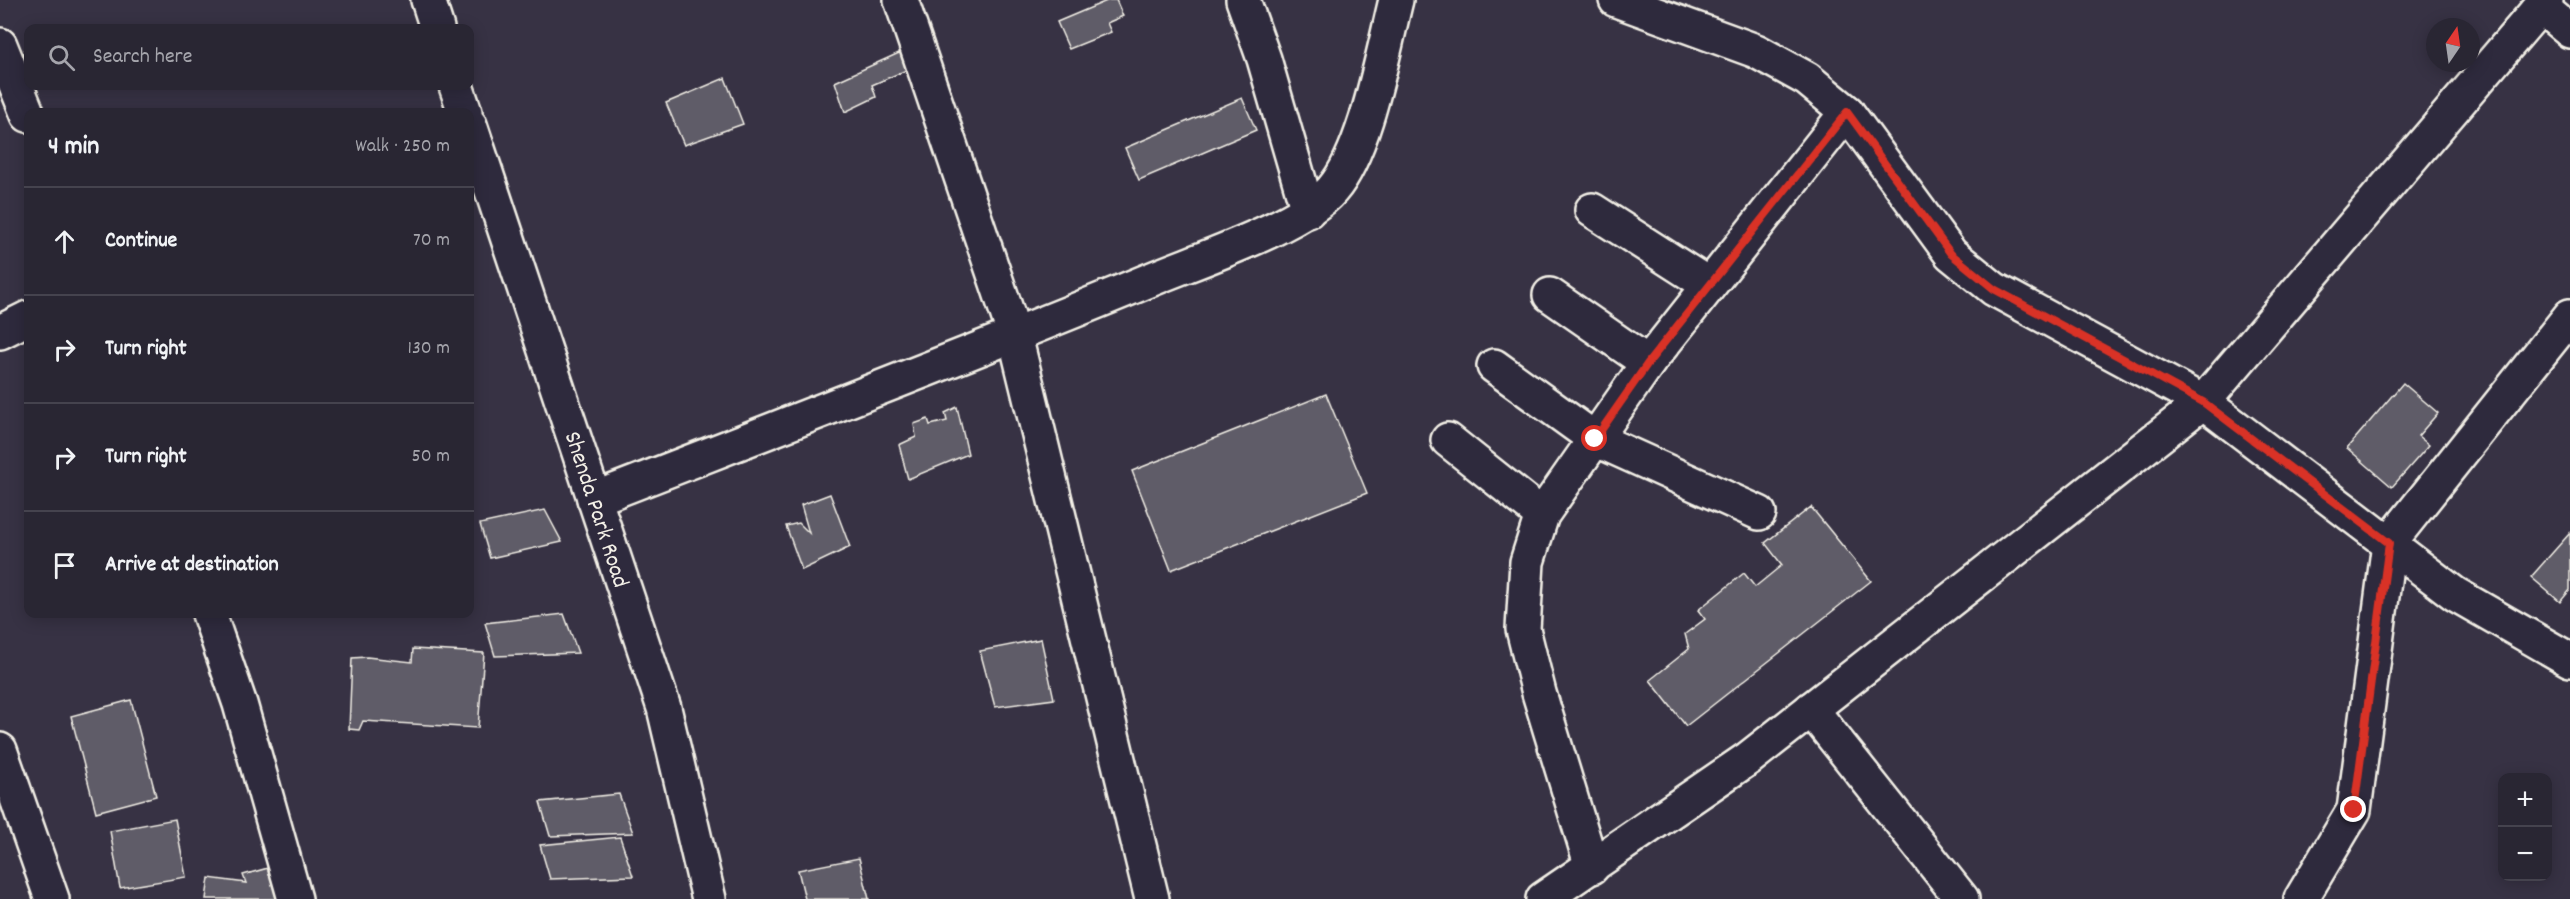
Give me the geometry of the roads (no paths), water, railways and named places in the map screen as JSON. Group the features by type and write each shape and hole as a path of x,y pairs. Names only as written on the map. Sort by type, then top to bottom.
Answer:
{"street":[{"path":"428,0 436,24"},
{"path":"901,0 1015,336 1152,899"},
{"path":"1243,0 1264,59 1308,211"},
{"path":"594,499 1015,336 1263,233 1308,211 1331,191 1349,167 1368,108 1396,0"},
{"path":"1616,0 1756,51 1807,79 1847,112 1951,254 1994,289 2203,402 2456,594 2570,660"},
{"path":"1543,899 1749,758 2203,402 2543,3 2570,31"},
{"path":"0,45 25,108"},
{"path":"457,90 464,108"},
{"path":"1592,867 1539,693 1523,629 1527,562 1542,515 1648,363 1847,112"},
{"name":"Shenda Park Road","path":"474,137 664,708 710,899"},
{"path":"1592,210 1709,285"},
{"path":"1550,295 1648,363"},
{"path":"0,332 24,320"},
{"path":"2301,899 2354,810 2389,543 2567,326"},
{"path":"1494,366 1595,439 1760,513"},
{"path":"1448,440 1542,515"},
{"path":"210,618 240,704 296,899"},
{"path":"1811,709 1962,899"},
{"path":"0,750 7,786 52,899"}]}
